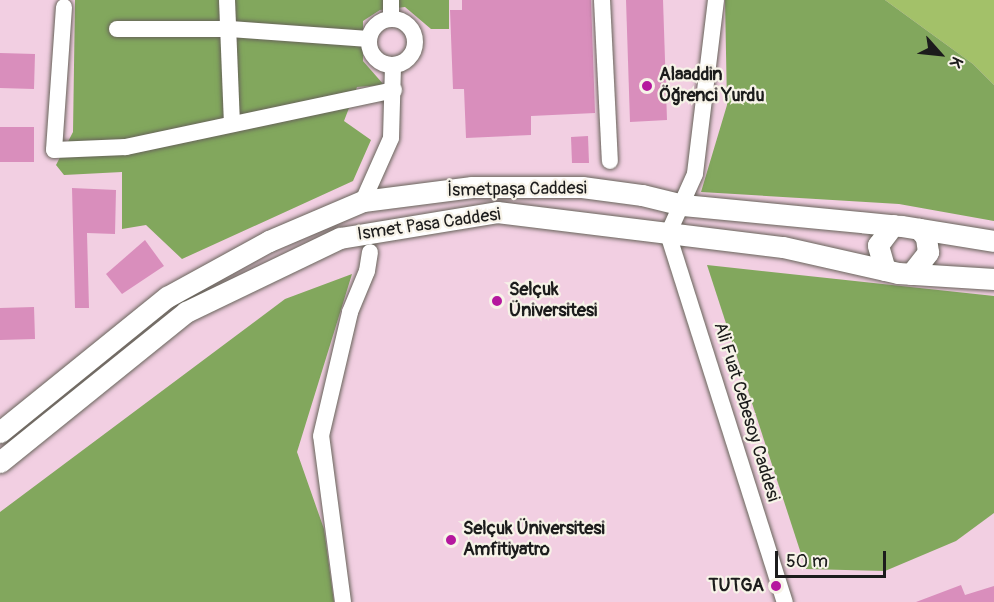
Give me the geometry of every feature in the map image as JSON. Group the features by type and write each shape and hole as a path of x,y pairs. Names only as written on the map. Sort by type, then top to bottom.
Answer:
{"main road":[{"name":"İsmetpaşa Caddesi","path":"0,432 167,297 269,241 363,201 472,187 582,187 642,195 683,205 893,225 994,241"},
{"name":"Ismet Pasa Caddesi","path":"0,462 186,312 340,238 497,212 783,247 911,274 994,279"},
{"path":"885,270 878,245 893,225"},
{"path":"911,274 928,252 926,237 919,229"}],"street":[{"path":"227,0 230,29 232,124"},
{"path":"391,0 391,18"},
{"path":"602,0 610,161"},
{"path":"668,234 683,205 697,163 716,0"},
{"path":"64,7 54,150 126,147 394,90"},
{"path":"391,18 411,27 415,42 409,58 393,65 376,58 369,39 377,23 391,18"},
{"path":"117,29 230,29 369,39"},
{"path":"363,201 391,138 393,65"},
{"name":"Ali Fuat Cebesoy Caddesi","path":"668,234 786,602"},
{"path":"343,602 321,436 350,312 367,271 370,252"}],"shaded area":[{"name":"Selçuk Üniversitesi","path":"0,0 994,0 994,602 0,602"}],"green space":[{"path":"75,0 449,0 449,29 431,29 405,7 380,10 363,21 363,61 384,85 357,87 344,121 371,140 353,181 182,259 146,225 122,229 122,172 64,175 56,165 73,132"},
{"path":"725,0 885,0 973,64 994,85 994,221 899,204 701,192 727,105"},
{"path":"885,0 994,0 994,85 973,64"},
{"path":"707,265 994,296 994,513 956,541 885,571 806,569"},
{"path":"352,274 297,452 324,529 334,602 0,602 0,512 285,299"}],"building":[{"path":"462,0 591,0 595,113 531,116 531,135 466,138 464,89 453,89 450,10 462,10"},
{"name":"Alaaddin Öğrenci Yurdu","path":"626,0 663,0 667,120 630,122"},
{"path":"0,53 35,54 34,89 0,88"},
{"path":"0,127 34,127 34,162 0,162"},
{"path":"588,136 589,163 572,163 571,137"},
{"path":"72,188 116,190 115,234 87,233 89,308 75,308"},
{"path":"145,240 164,266 122,294 106,274"},
{"path":"34,307 35,339 0,340 0,308"},
{"path":"961,585 965,595 994,586 994,602 916,602"}],"place":[{"name":"Alaaddin Öğrenci Yurdu","path":"647,86"},
{"name":"Selçuk Üniversitesi","path":"497,301"},
{"name":"Selçuk Üniversitesi Amfitiyatro","path":"451,540"},
{"name":"TUTGA","path":"776,586"}]}
